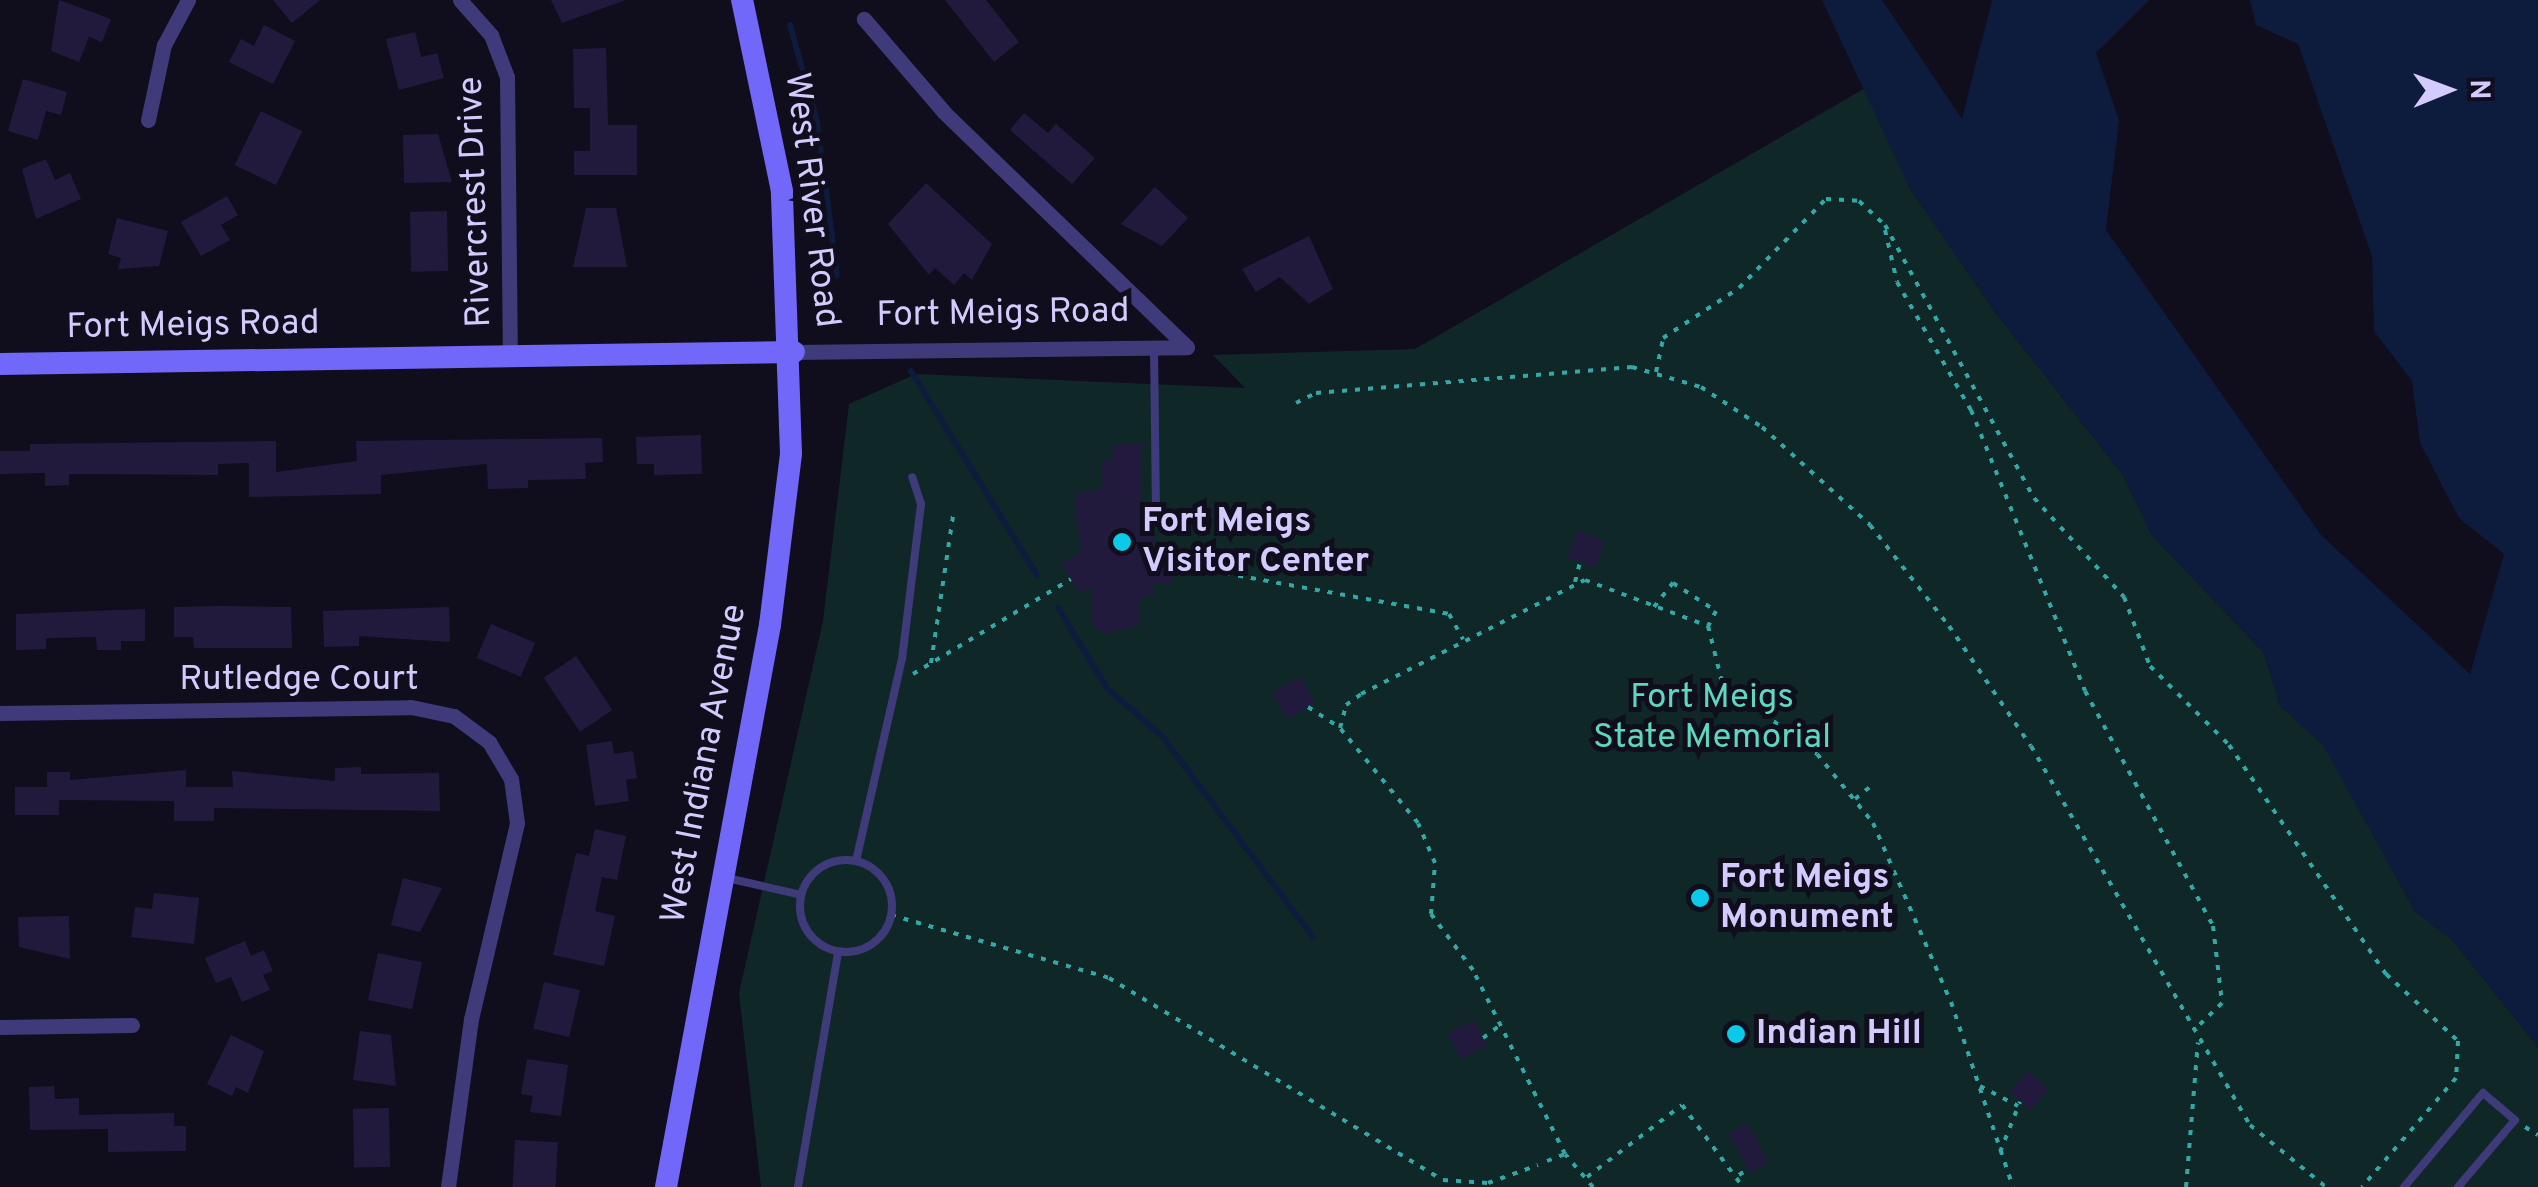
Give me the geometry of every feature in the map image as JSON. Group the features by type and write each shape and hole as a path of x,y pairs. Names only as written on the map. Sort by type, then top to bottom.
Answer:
{"main road":[{"name":"West River Road","path":"742,0 782,191 794,352"},
{"name":"Fort Meigs Road","path":"0,364 794,352"},
{"name":"West Indiana Avenue","path":"666,1187 719,876 785,527 794,352"}],"street":[{"path":"148,120 164,45 188,0"},
{"name":"Rivercrest Drive","path":"460,0 491,36 506,78 510,357"},
{"name":"Fort Meigs Road","path":"794,352 1187,347 944,112 864,19"},
{"name":"Rutledge Court","path":"0,713 411,707 454,716 489,742 511,779 517,822 471,1019 448,1187"},
{"path":"0,1027 132,1025"}],"lane":[{"path":"1154,348 1156,520"},
{"path":"1142,471 1156,471"},
{"path":"856,860 896,684 921,504 912,477"},
{"path":"856,860 880,875 891,915 866,948 838,952 804,926 800,895 827,863 856,860"},
{"path":"719,876 800,895"},
{"path":"798,1187 838,952"},
{"path":"2404,1187 2483,1093 2515,1120 2458,1187"}],"path":[{"path":"1656,372 1663,338 1739,288 1826,200 1859,200 1885,225 2034,498 2124,597 2150,666 2229,745 2386,974 2458,1041 2456,1078 2362,1187"},
{"path":"1885,225 1897,282 1971,410 2084,692 2212,926 2222,1003 2194,1031"},
{"path":"1296,403 1589,366 1656,372 1762,427 1870,525 1988,680 2250,1125 2326,1187"},
{"path":"931,663 954,510"},
{"path":"1574,582 1580,562"},
{"path":"1174,564 1449,614 1463,639"},
{"path":"896,684 1071,579"},
{"path":"1340,728 1353,700 1574,582 1708,626"},
{"path":"1654,607 1673,583 1716,611 1708,626 1722,682 1800,738 1855,799 1893,859 1980,1086 2013,1187"},
{"path":"1308,707 1340,728 1418,822 1435,863 1431,914 1504,1022 1566,1154 1593,1187"},
{"path":"1855,799 1871,786"},
{"path":"891,915 1064,958 1443,1180 1505,1179 1538,1165"},
{"path":"1483,1038 1504,1022"},
{"path":"2186,1187 2198,1039"},
{"path":"1980,1086 2019,1104 2000,1152"},
{"path":"1587,1177 1682,1105 1739,1174 1743,1187"},
{"path":"1548,1161 1566,1154"},
{"path":"1739,1174 1748,1170"},
{"path":"1505,1179 1508,1187"}],"green space":[{"name":"Fort Meigs State Memorial","path":"1867,87 1909,187 1995,312 2123,475 2151,534 2264,653 2280,706 2323,744 2415,911 2454,942 2538,1047 2538,1187 761,1187 739,993 823,621 849,404 916,374 1245,388 1213,355 1415,349"}],"water":[{"path":"1822,0 1882,0 1962,119 1992,0 2149,0 2096,53 2119,120 2106,230 2321,535 2470,674 2504,554 2459,518 2420,443 2412,381 2374,331 2372,256 2298,44 2256,25 2250,0 2538,0 2538,1047 2454,942 2415,911 2323,745 2280,706 2264,653 2151,534 2123,475 1995,312 1909,187"}],"building":[{"path":"59,0 111,19 102,42 89,37 79,62 51,51"},
{"path":"273,0 320,0 292,23"},
{"path":"551,0 626,0 562,23"},
{"path":"945,0 986,0 1019,42 994,62"},
{"path":"264,25 295,41 273,84 229,62 241,39 254,46"},
{"path":"415,32 421,57 437,53 444,78 399,90 386,39"},
{"path":"606,48 608,125 637,125 637,175 574,175 574,151 590,151 590,108 574,108 573,49"},
{"path":"23,79 67,92 61,115 46,111 38,140 8,131"},
{"path":"261,111 302,131 276,185 235,165"},
{"path":"1024,113 1048,133 1056,124 1095,158 1072,184 1010,130"},
{"path":"438,134 452,182 404,183 403,135"},
{"path":"46,159 55,180 70,173 81,199 36,219 22,169"},
{"path":"926,183 992,244 972,280 964,273 954,285 935,268 929,275 888,224"},
{"path":"1155,187 1188,218 1162,246 1121,224"},
{"path":"227,196 238,215 221,225 230,240 201,256 181,222"},
{"path":"586,208 616,208 627,267 573,267"},
{"path":"447,211 448,271 411,272 410,212"},
{"path":"117,218 168,231 159,266 118,269 121,258 108,254"},
{"path":"1309,236 1333,289 1309,304 1280,277 1256,292 1242,269"},
{"path":"701,435 702,474 654,475 654,464 637,464 636,437"},
{"path":"602,438 603,462 585,463 586,479 528,480 528,488 488,489 487,464 381,475 381,494 249,497 249,463 218,464 218,475 69,474 69,485 45,486 45,473 0,474 0,451 30,451 30,444 276,441 276,472 357,461 356,441"},
{"name":"Fort Meigs Visitor Center","path":"1113,444 1142,444 1140,524 1153,528 1153,547 1172,547 1174,573 1172,583 1154,583 1154,596 1140,597 1139,625 1104,634 1092,625 1092,586 1080,594 1061,563 1081,551 1074,502 1081,491 1101,490 1101,460 1112,460"},
{"path":"1577,530 1605,540 1595,568 1567,557"},
{"path":"174,607 291,607 292,648 194,648 193,637 174,637"},
{"path":"449,607 450,642 359,636 359,646 324,647 323,611"},
{"path":"145,609 145,641 121,641 121,650 97,650 96,637 46,638 46,649 16,650 16,614"},
{"path":"491,624 535,643 521,677 477,658"},
{"path":"576,656 612,710 580,732 544,678"},
{"path":"1301,677 1315,703 1287,719 1273,692"},
{"path":"612,741 614,754 633,751 637,778 626,780 629,801 595,806 586,745"},
{"path":"361,767 361,774 439,773 440,811 214,808 214,821 174,821 174,801 59,800 59,815 15,815 15,787 47,787 47,772 70,772 70,780 186,770 186,787 233,787 232,771 335,781 335,768"},
{"path":"595,829 626,836 617,880 602,877 595,911 615,916 604,966 553,955 576,853 589,856"},
{"path":"403,878 442,888 420,932 391,925"},
{"path":"154,893 199,898 194,944 131,937 135,907 152,909"},
{"path":"69,916 70,959 19,947 18,917"},
{"path":"245,941 251,956 264,950 273,971 263,975 270,990 242,1002 231,977 216,983 205,958"},
{"path":"378,953 422,962 412,1009 368,1000"},
{"path":"544,982 580,990 569,1037 533,1029"},
{"path":"1474,1020 1487,1046 1460,1059 1447,1034"},
{"path":"360,1031 391,1035 396,1086 353,1080"},
{"path":"231,1035 264,1051 248,1093 236,1087 232,1096 207,1084"},
{"path":"527,1059 568,1065 561,1116 530,1112 533,1096 521,1094"},
{"path":"2028,1071 2049,1090 2030,1111 2009,1092"},
{"path":"54,1086 55,1099 79,1098 79,1115 174,1113 174,1126 186,1126 186,1151 108,1152 108,1129 30,1130 29,1087"},
{"path":"389,1108 390,1167 354,1168 353,1109"},
{"path":"1747,1123 1769,1162 1750,1173 1729,1133"},
{"path":"515,1140 558,1142 556,1187 513,1187"}],"waterway":[{"path":"790,25 817,122 837,276"},
{"path":"911,371 1037,575"},
{"path":"1058,608 1107,688 1162,736 1313,937"}],"place":[{"name":"Fort Meigs Visitor Center","path":"1122,542"},
{"name":"Fort Meigs Monument","path":"1700,898"},
{"name":"Indian Hill","path":"1736,1034"}]}
